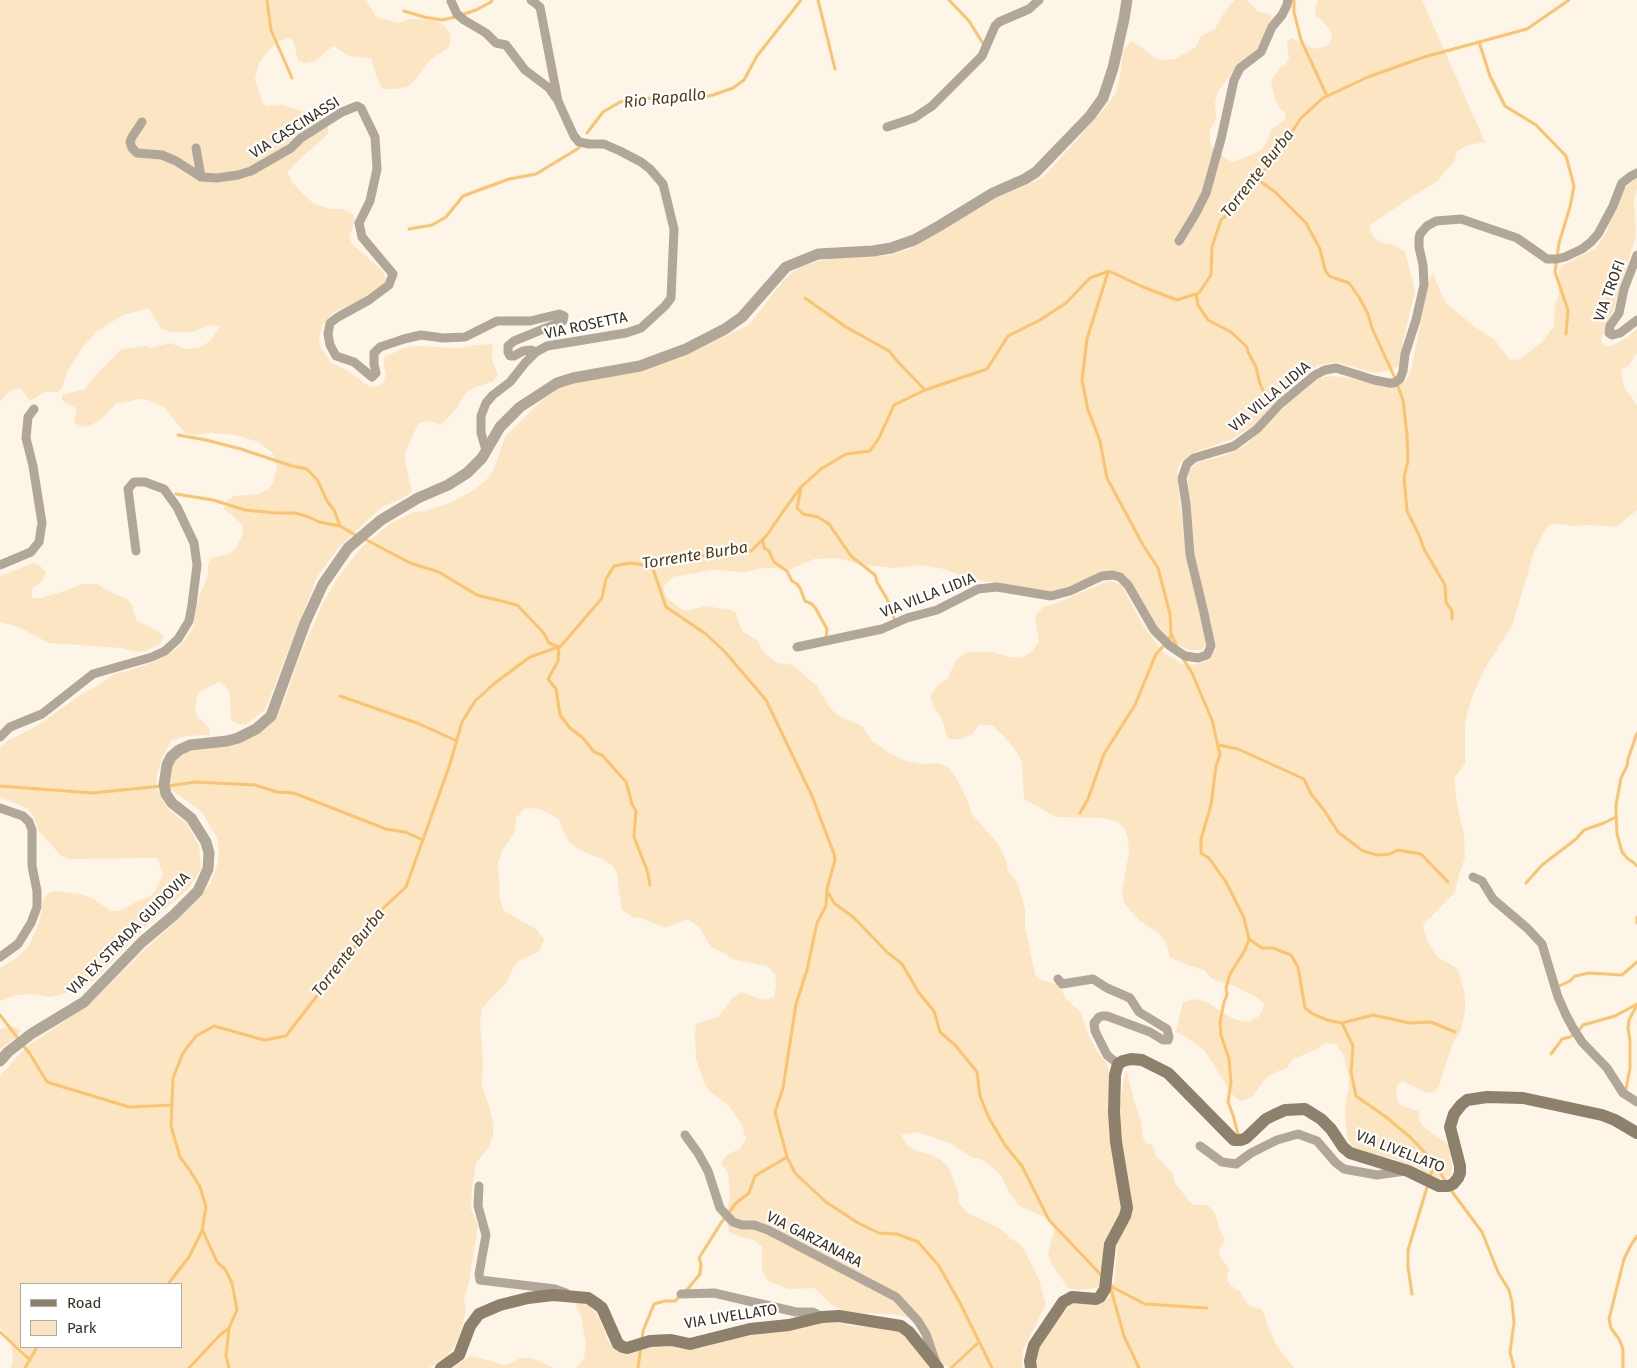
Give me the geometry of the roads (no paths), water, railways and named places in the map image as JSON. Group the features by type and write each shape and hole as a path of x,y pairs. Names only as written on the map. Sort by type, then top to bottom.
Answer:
{"main road":[{"name":"VIA LIVELLATO","path":"1118,1064 1132,1059 1142,1060 1168,1073 1234,1140 1246,1138 1266,1119 1285,1110 1305,1109 1322,1119 1343,1147 1350,1153 1408,1171 1439,1186 1448,1186 1455,1182 1460,1173 1450,1127 1451,1120 1461,1105 1467,1100 1475,1098 1523,1098 1590,1112 1615,1120 1637,1133"},
{"path":"1030,1368 1034,1345 1063,1302 1072,1297 1096,1299 1100,1297 1104,1289 1110,1244 1125,1216 1127,1208 1116,1142 1114,1112 1115,1075 1118,1064"},
{"name":"VIA LIVELLATO","path":"442,1368 459,1355 470,1326 479,1314 500,1305 528,1298 553,1295 588,1298 597,1304 602,1308 618,1344 627,1348 650,1341 671,1340 690,1344 750,1329 788,1325 822,1316 839,1316 898,1324 909,1332 938,1368"}],"street":[{"name":"VIA ROSETTA","path":"531,0 540,7 558,101"},
{"path":"887,127 914,118 932,106 982,56 994,26 1029,9 1039,0"},
{"name":"VIA EX STRADA GUIDOVIA","path":"0,1061 8,1052 31,1034 84,1002 142,942 198,890 208,869 208,847 191,818 172,803 166,794 164,785 167,765 171,757 179,750 190,746 238,738 256,729 271,716 304,623 323,584 348,548 381,520 418,498 468,473 476,466 500,427 520,407 557,383 573,378 640,366 686,349 725,329 742,317 786,267 818,254 873,251 891,248 914,240 993,193 1036,172 1090,116 1103,98 1113,68 1124,20 1126,0"},
{"path":"1179,241 1206,192 1221,140 1234,80 1240,68 1261,52 1272,27 1282,15 1288,0"},
{"name":"VIA ROSETTA","path":"451,1 457,14 496,43 506,45 525,70 549,88 558,101 574,136 579,142 604,144 650,169 663,184 674,229 671,298 666,306 641,328 626,333 548,346 536,352 510,382 486,403 481,416 481,433 486,450"},
{"name":"VIA CASCINASSI","path":"201,177 226,177 251,171 290,148 342,112 357,106 361,108 375,137 377,169 370,201 359,223 362,237 393,274 388,285 369,300 330,323 328,334 330,345 336,356 354,362 372,377 376,373 374,353 380,347 404,339 421,335 443,338 465,337 497,321 530,321 559,314 564,316 563,321 514,341 508,346 510,356 523,351 531,350 536,352"},
{"path":"142,122 130,142 132,148 137,153 162,155 176,161 201,177"},
{"path":"196,148 201,177"},
{"name":"VIA VILLA LIDIA","path":"796,647 882,629 907,618 937,610 978,589 997,587 1050,596 1070,591 1102,576 1113,575 1120,577 1128,585 1154,630 1170,646 1185,656 1198,658 1207,655 1211,646 1190,554 1182,478 1187,464 1194,458 1234,446 1256,429 1280,404 1315,375 1325,370 1336,368 1389,383 1394,383 1400,379 1424,285 1419,239 1420,234 1427,226 1436,221 1461,220 1517,238 1547,259 1565,257 1582,249 1598,234 1613,206 1622,183 1637,173"},
{"name":"VIA TROFI","path":"1637,255 1624,288 1618,312 1610,326 1609,332 1612,335 1620,333 1637,320"},
{"path":"0,565 31,552 39,542 42,523 33,466 26,438 28,417 34,409"},
{"path":"0,736 10,727 42,714 93,674 152,657 165,651 178,639 189,622 192,605 197,565 194,543 177,507 164,489 145,482 134,482 128,489 136,551"},
{"path":"0,808 23,816 29,822 32,830 32,866 37,891 37,908 31,924 18,944 0,957"},
{"path":"1473,877 1482,881 1493,899 1527,928 1542,944 1558,997 1566,1016 1582,1042 1607,1068 1623,1093 1637,1102"},
{"path":"1058,980 1062,984 1093,979 1107,988 1130,998 1139,1012 1167,1029 1168,1040 1163,1040 1150,1032 1107,1016 1098,1017 1094,1023 1095,1031 1107,1055 1118,1064"},
{"path":"1200,1146 1222,1162 1236,1164 1277,1140 1298,1134 1317,1141 1336,1163 1344,1169 1377,1175 1408,1171"},
{"name":"VIA GARZANARA","path":"685,1135 708,1171 720,1208 733,1222 742,1225 754,1225 768,1230 896,1297 918,1321 926,1334 938,1368"},
{"path":"478,1186 478,1206 486,1235 479,1274 480,1280 555,1289 573,1296"},
{"path":"681,1294 714,1293 796,1312 813,1312 822,1316"}],"waterway":[{"path":"267,0 271,30 292,78"},
{"path":"404,11 442,20 476,10 492,0"},
{"name":"Rio Rapallo","path":"587,133 603,112 620,102 667,96 697,98 733,88 744,80 757,56 801,0"},
{"path":"818,0 835,69"},
{"path":"949,0 969,21 984,45"},
{"path":"1294,0 1294,12 1301,40 1327,96"},
{"name":"Torrente Burba","path":"169,1283 189,1257 202,1231 206,1207 200,1187 180,1157 171,1126 173,1078 183,1053 196,1036 214,1026 264,1040 286,1036 353,949 378,913 406,887 450,764 462,722 475,701 495,683 530,657 561,646 602,598 606,579 614,566 630,563 652,566 693,556 751,551 767,535 801,487 821,469 846,454 870,451 879,438 894,405 925,390 987,369 1008,336 1040,320 1066,303 1090,278 1109,271 1177,300 1199,293 1211,275 1212,247 1221,220 1237,205 1276,156 1301,118 1323,98 1368,77 1424,57 1527,29 1569,0"},
{"path":"1479,42 1490,76 1505,106 1536,125 1566,156 1574,186 1559,243 1555,272 1568,310 1566,334"},
{"name":"Rio Rapallo","path":"409,229 432,225 446,217 463,196 509,179 536,174 579,148"},
{"path":"1257,179 1275,192 1306,223 1320,249 1325,270 1329,276 1349,283 1368,314 1372,328 1403,400 1408,461 1404,477 1407,511 1424,549 1445,585 1446,602 1452,611 1452,619"},
{"path":"1108,272 1087,339 1082,380 1088,410 1100,441 1107,478 1143,545 1158,568 1170,614 1171,633 1177,647"},
{"path":"1196,294 1198,305 1208,320 1231,332 1247,347 1265,395"},
{"path":"805,298 846,327 889,351 925,390"},
{"path":"178,435 241,449 307,469 318,481 327,501 334,510 340,526 357,536"},
{"path":"801,488 797,508 803,514 818,517 829,524 851,556 875,575 895,621"},
{"path":"176,494 213,500 245,510 295,513 319,522 340,526"},
{"path":"363,538 410,563 439,572 477,595 517,605 543,632 549,643 559,647 558,661 548,679 556,689 560,715 569,727 583,738 594,752 602,755 626,782 636,811 634,837 647,870 650,885"},
{"path":"763,540 764,548 769,551 774,562 787,571 792,581 800,588 805,601 812,604 816,609 827,629 826,639"},
{"path":"652,566 666,607 706,634 725,652 766,700 812,796 834,854 835,860 827,889 826,906 817,923 807,970 796,1004 783,1088 775,1112 787,1157 795,1173 826,1202 858,1223 879,1233 897,1234 918,1242 939,1266 960,1303 992,1368"},
{"path":"1080,813 1088,799 1104,754 1135,705 1156,654 1171,635"},
{"path":"1182,657 1192,673 1212,720 1220,755 1216,766 1211,805 1201,839 1201,853 1209,858 1226,882 1244,918 1249,939 1262,948 1273,948 1291,955 1298,967 1305,1008 1327,1020 1342,1023 1353,1046 1351,1072 1356,1096 1386,1117 1411,1138 1432,1160 1446,1182"},
{"path":"340,696 417,723 457,741"},
{"path":"1637,733 1627,766 1621,778 1616,805 1617,834 1622,852 1637,866"},
{"path":"1219,745 1238,749 1304,779 1311,794 1338,832 1363,851 1377,855 1390,854 1398,850 1421,854 1448,882"},
{"path":"167,786 196,782 255,785 277,792 294,793 386,829 405,832 423,840"},
{"path":"0,786 93,793 161,786"},
{"path":"1526,883 1542,865 1576,839 1584,830 1616,817"},
{"path":"827,891 834,903 853,917 888,953 902,964 919,993 934,1011 940,1032 955,1045 977,1072 980,1096 989,1118 1005,1145 1022,1166 1049,1220 1102,1276"},
{"path":"1637,917 1637,923"},
{"path":"1238,1134 1228,1102 1231,1082 1229,1059 1221,1035 1220,1023 1230,974 1245,950 1249,939"},
{"path":"1559,986 1570,981 1575,976 1589,973 1622,975 1637,962"},
{"path":"1551,1054 1562,1039 1570,1037 1583,1025 1615,1016 1637,1004"},
{"path":"1626,1089 1630,1068 1629,1020 1637,1005"},
{"path":"0,1015 30,1054 47,1082 129,1107 171,1105"},
{"path":"1342,1023 1373,1015 1410,1023 1431,1022 1455,1032"},
{"path":"686,1291 700,1274 701,1264 699,1258 736,1203 749,1193 755,1176 787,1157"},
{"path":"1430,1177 1434,1163"},
{"path":"1412,1294 1408,1267 1408,1250 1428,1184"},
{"path":"1450,1189 1482,1232 1498,1272 1509,1290 1514,1323 1510,1352 1514,1368"},
{"path":"189,1368 229,1328 237,1310 232,1283 225,1269 217,1262 203,1231"},
{"path":"1623,1368 1623,1349 1611,1328 1609,1319 1624,1259 1637,1236"},
{"path":"1110,1284 1145,1304 1207,1308"},
{"path":"1110,1286 1124,1336 1139,1368"},
{"path":"642,1340 643,1331 654,1304 675,1301 681,1295"},
{"path":"229,1328 226,1356 229,1368"},
{"path":"0,1332 30,1360"},
{"path":"951,1368 979,1342"},
{"path":"638,1368 641,1346"},
{"name":"Torrente Burba","path":"25,1368 36,1348"}]}
